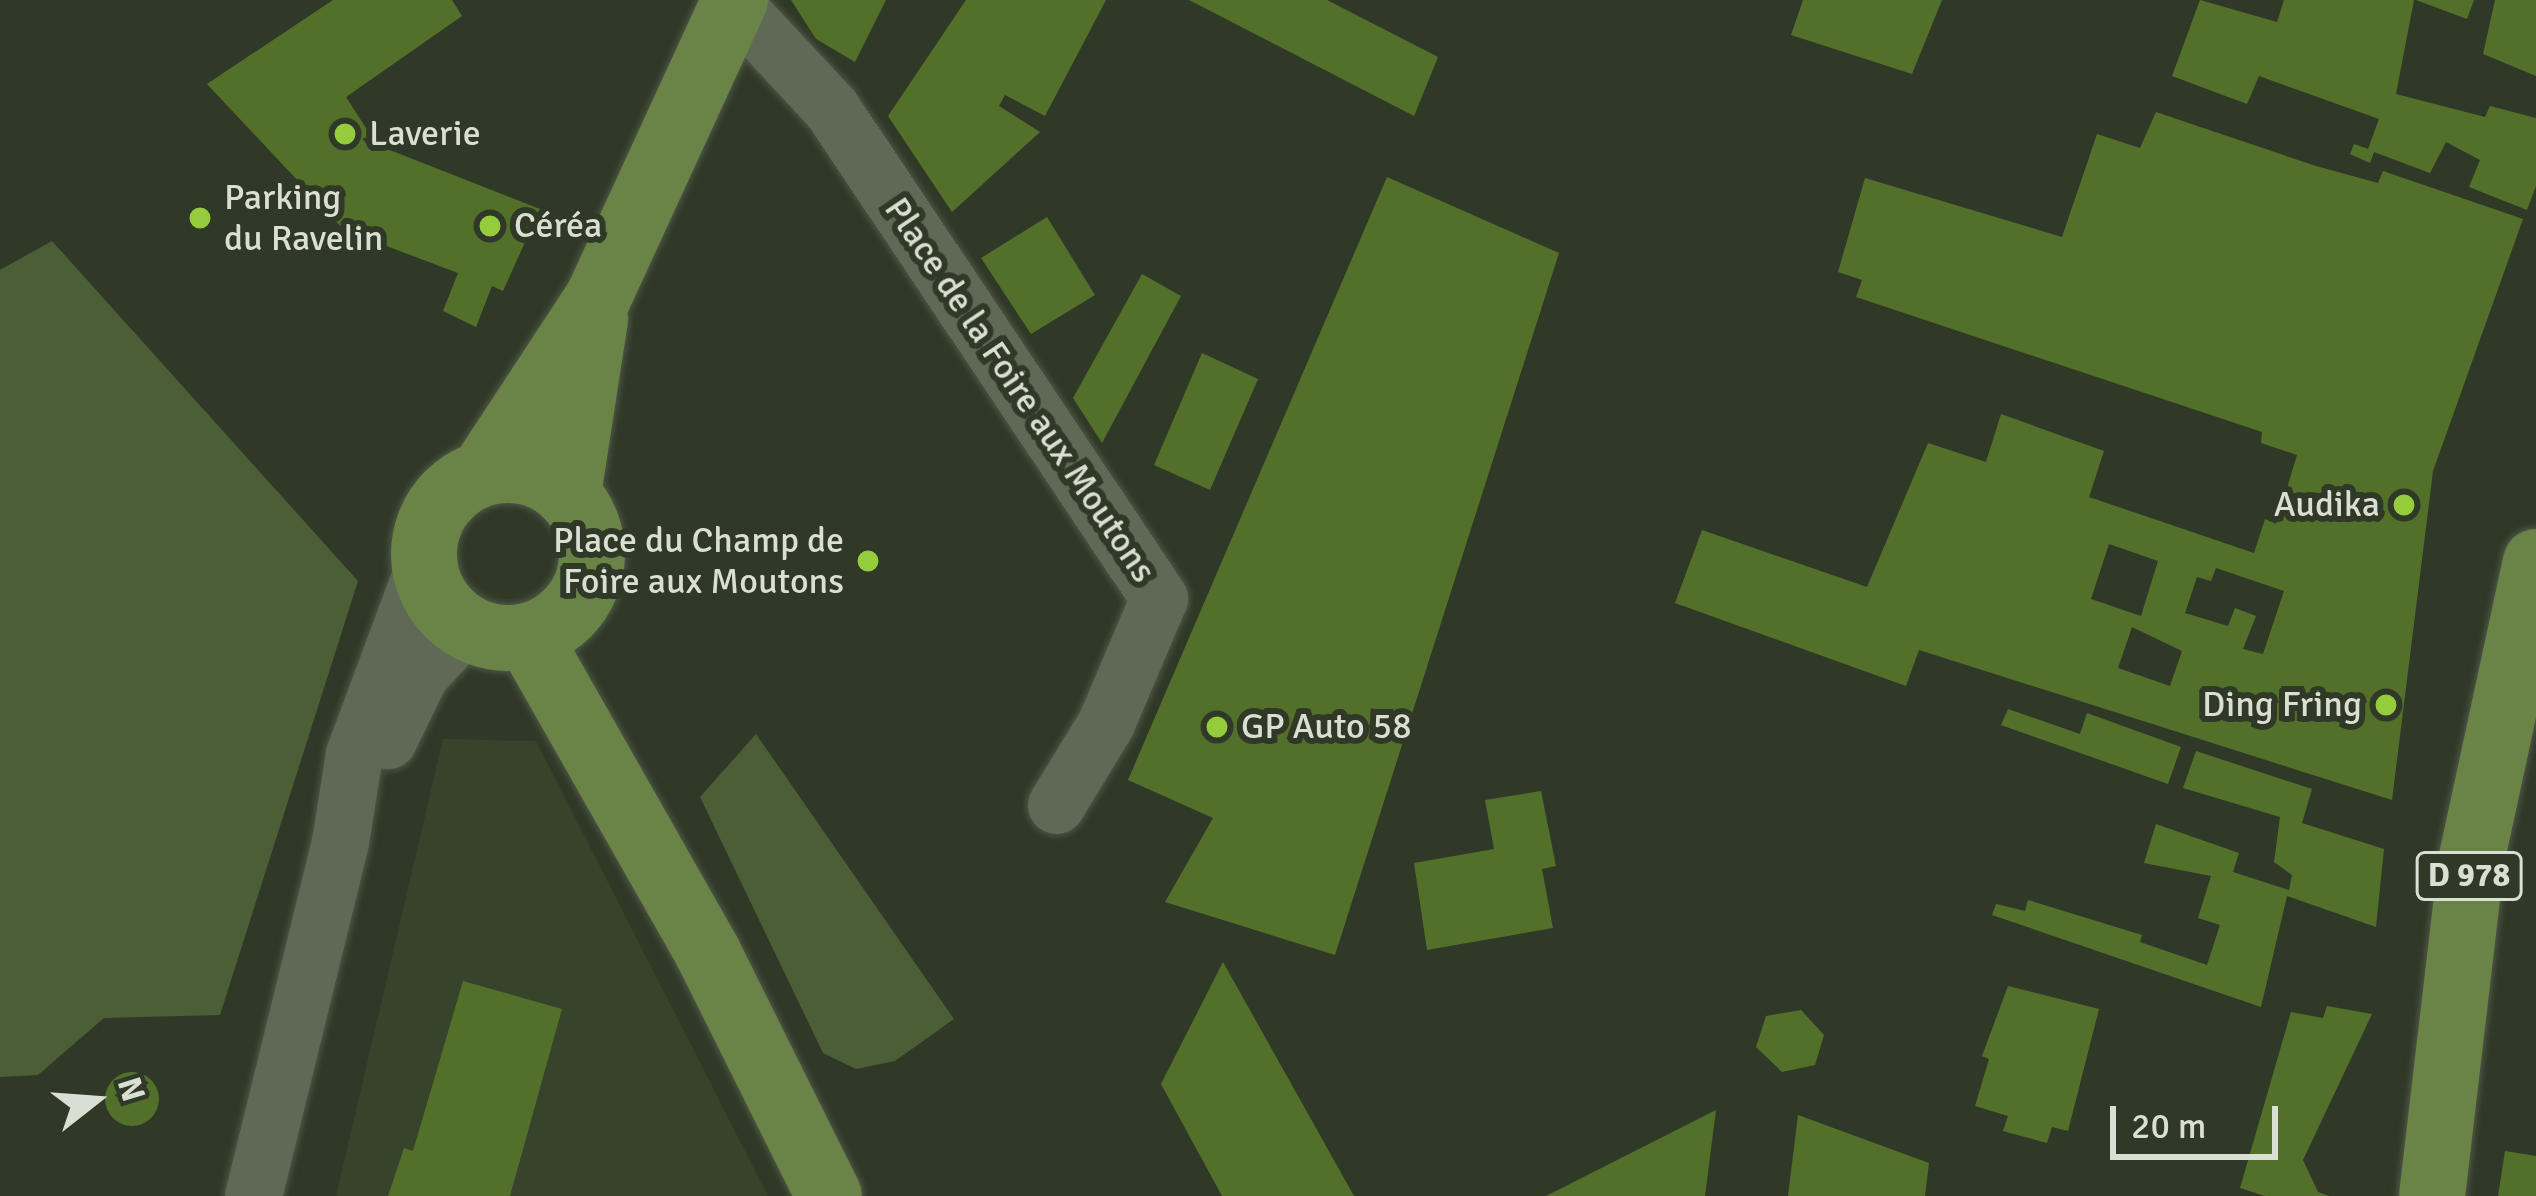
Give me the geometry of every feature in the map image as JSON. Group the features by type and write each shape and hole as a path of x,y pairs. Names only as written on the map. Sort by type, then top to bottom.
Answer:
{"main road":[{"path":"483,473 598,298 733,1"},
{"path":"552,621 591,549 568,494 598,298"},
{"path":"552,621 464,627 445,611 424,566 430,521 460,484 483,473 528,472 568,494"},
{"name":"D 978","path":"2432,1196 2471,862 2536,562"},
{"path":"552,621 829,1196"}],"street":[{"name":"Place de la Foire aux Moutons","path":"733,1 831,108 1159,598 1106,723 1056,805"},
{"path":"253,1196 340,842 360,734 424,566"},
{"path":"340,842 419,674 464,627"}],"shaded area":[{"path":"52,241 358,581 220,1015 104,1018 38,1075 0,1077 0,270"},
{"path":"756,734 954,1019 895,1061 856,1069 823,1053 700,797"},
{"path":"443,739 536,741 768,1196 336,1196"}],"building":[{"path":"333,0 452,0 462,16 346,97 377,145 540,209 503,291 492,286 476,327 443,311 458,273 344,230 207,84"},
{"path":"791,0 886,0 855,62 816,39"},
{"path":"966,0 1106,0 1045,116 1005,95 999,106 1040,132 952,212 888,116"},
{"path":"1189,0 1327,0 1438,57 1414,116"},
{"path":"1803,0 1942,0 1912,74 1791,35"},
{"path":"2200,0 2277,22 2284,0 2414,0 2396,94 2485,117 2490,106 2536,118 2536,186 2527,210 2469,187 2480,160 2446,142 2430,173 2374,152 2370,163 2350,154 2354,144 2368,149 2379,119 2259,76 2247,104 2172,76"},
{"path":"2416,0 2474,0 2467,19"},
{"path":"2495,0 2536,0 2536,76 2483,54"},
{"path":"2156,112 2316,166 2378,183 2383,171 2523,219 2433,471 2392,800 1919,650 1906,686 1675,603 1702,530 1867,587 1928,443 1986,462 2001,414 2104,451 2089,497 2254,553 2265,519 2276,524 2297,455 2261,443 2262,432 1856,297 1862,280 1838,272 1865,178 2062,237 2097,134 2140,148","holes":["2109,544 2158,561 2141,616 2091,599","2216,568 2284,591 2263,654 2243,649 2256,616 2235,608 2228,626 2185,613 2197,577 2211,581","2132,627 2182,651 2170,686 2118,668"]},
{"path":"1387,177 1559,253 1335,955 1165,902 1213,818 1128,780"},
{"path":"1047,217 1095,295 1031,334 981,258"},
{"path":"1142,274 1181,296 1102,443 1073,398"},
{"path":"1202,353 1258,379 1210,490 1154,465"},
{"path":"2008,709 2080,734 2087,713 2181,747 2168,784 2001,725"},
{"path":"2196,751 2312,789 2302,823 2384,849 2376,927 2287,896 2261,1007 1992,915 1996,904 2025,911 2028,900 2142,935 2140,942 2207,965 2220,925 2198,918 2211,876 2144,863 2156,824 2239,853 2233,872 2289,890 2292,875 2274,862 2280,817 2183,788"},
{"path":"1541,791 1556,866 1542,869 1553,928 1427,950 1414,863 1494,849 1485,800"},
{"path":"1223,962 1354,1196 1222,1196 1161,1084"},
{"path":"463,981 562,1009 510,1196 388,1196 404,1148 413,1151"},
{"path":"2008,986 2099,1009 2068,1131 2052,1127 2047,1143 2003,1131 2008,1116 1975,1106 1989,1059 1982,1056"},
{"path":"2327,1006 2372,1014 2303,1160 2318,1192 2329,1196 2265,1196 2240,1188 2291,1012 2323,1018"},
{"path":"1801,1010 1824,1035 1815,1065 1782,1072 1756,1047 1766,1016"},
{"path":"132,1072 151,1080 159,1099 151,1118 132,1126 113,1118 105,1099 113,1080"},
{"path":"1716,1110 1705,1196 1546,1196"},
{"path":"1798,1115 1929,1163 1925,1196 1788,1196"},
{"path":"2505,1151 2536,1156 2536,1196 2498,1196"}],"place":[{"name":"Laverie","path":"345,134"},
{"name":"Parking du Ravelin","path":"200,218"},
{"name":"Céréa","path":"490,226"},
{"name":"Audika","path":"2404,505"},
{"name":"Place du Champ de Foire aux Moutons","path":"868,561"},
{"name":"Ding Fring","path":"2386,705"},
{"name":"GP Auto 58","path":"1217,727"}]}
